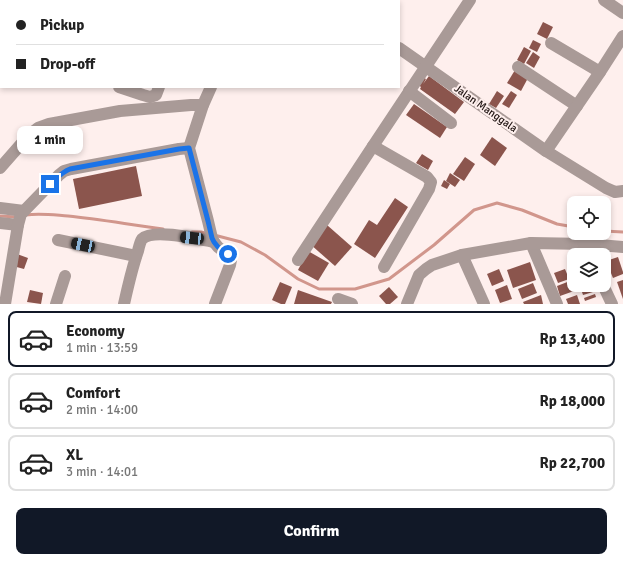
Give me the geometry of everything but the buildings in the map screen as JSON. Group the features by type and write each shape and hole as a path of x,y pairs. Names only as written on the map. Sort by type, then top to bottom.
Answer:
{"street":[{"path":"298,260 470,0"},
{"path":"604,0 623,13"},
{"path":"546,151 623,36"},
{"path":"551,42 600,72"},
{"name":"Jalan Manggala","path":"400,49 546,151 606,188 615,192 623,190"},
{"path":"518,67 577,106"},
{"path":"122,88 150,97 156,95 159,88"},
{"path":"211,88 203,105 189,148 212,237 218,247 228,254 232,260 215,304"},
{"path":"409,91 451,123"},
{"path":"0,168 29,135 38,128 49,124 120,111 203,105"},
{"path":"373,146 427,177 431,182 429,189 384,267"},
{"path":"0,223 20,217 64,171 78,167 189,148"},
{"path":"0,208 20,217"},
{"path":"5,304 20,217"},
{"path":"124,304 141,240 147,236 156,234 192,238 212,237"},
{"path":"58,240 136,256"},
{"path":"407,304 419,275 432,265 462,255 531,243 572,248"},
{"path":"531,243 557,304"},
{"path":"611,248 623,247"},
{"path":"462,255 484,304"},
{"path":"56,304 65,276"},
{"path":"607,292 612,304"},
{"path":"338,299 352,304"}],"waterway":[{"path":"214,235 241,242 265,255 298,279 319,289 355,289 389,279 434,245 474,210 497,203 522,210 557,224 567,226"},
{"path":"26,215 42,214 68,216 163,229"},
{"path":"0,216 16,217"},
{"path":"611,231 623,232"},
{"path":"192,232 209,234"}],"route":[{"path":"50,184 64,171 70,169 189,148 212,238 218,247 228,254"}]}
